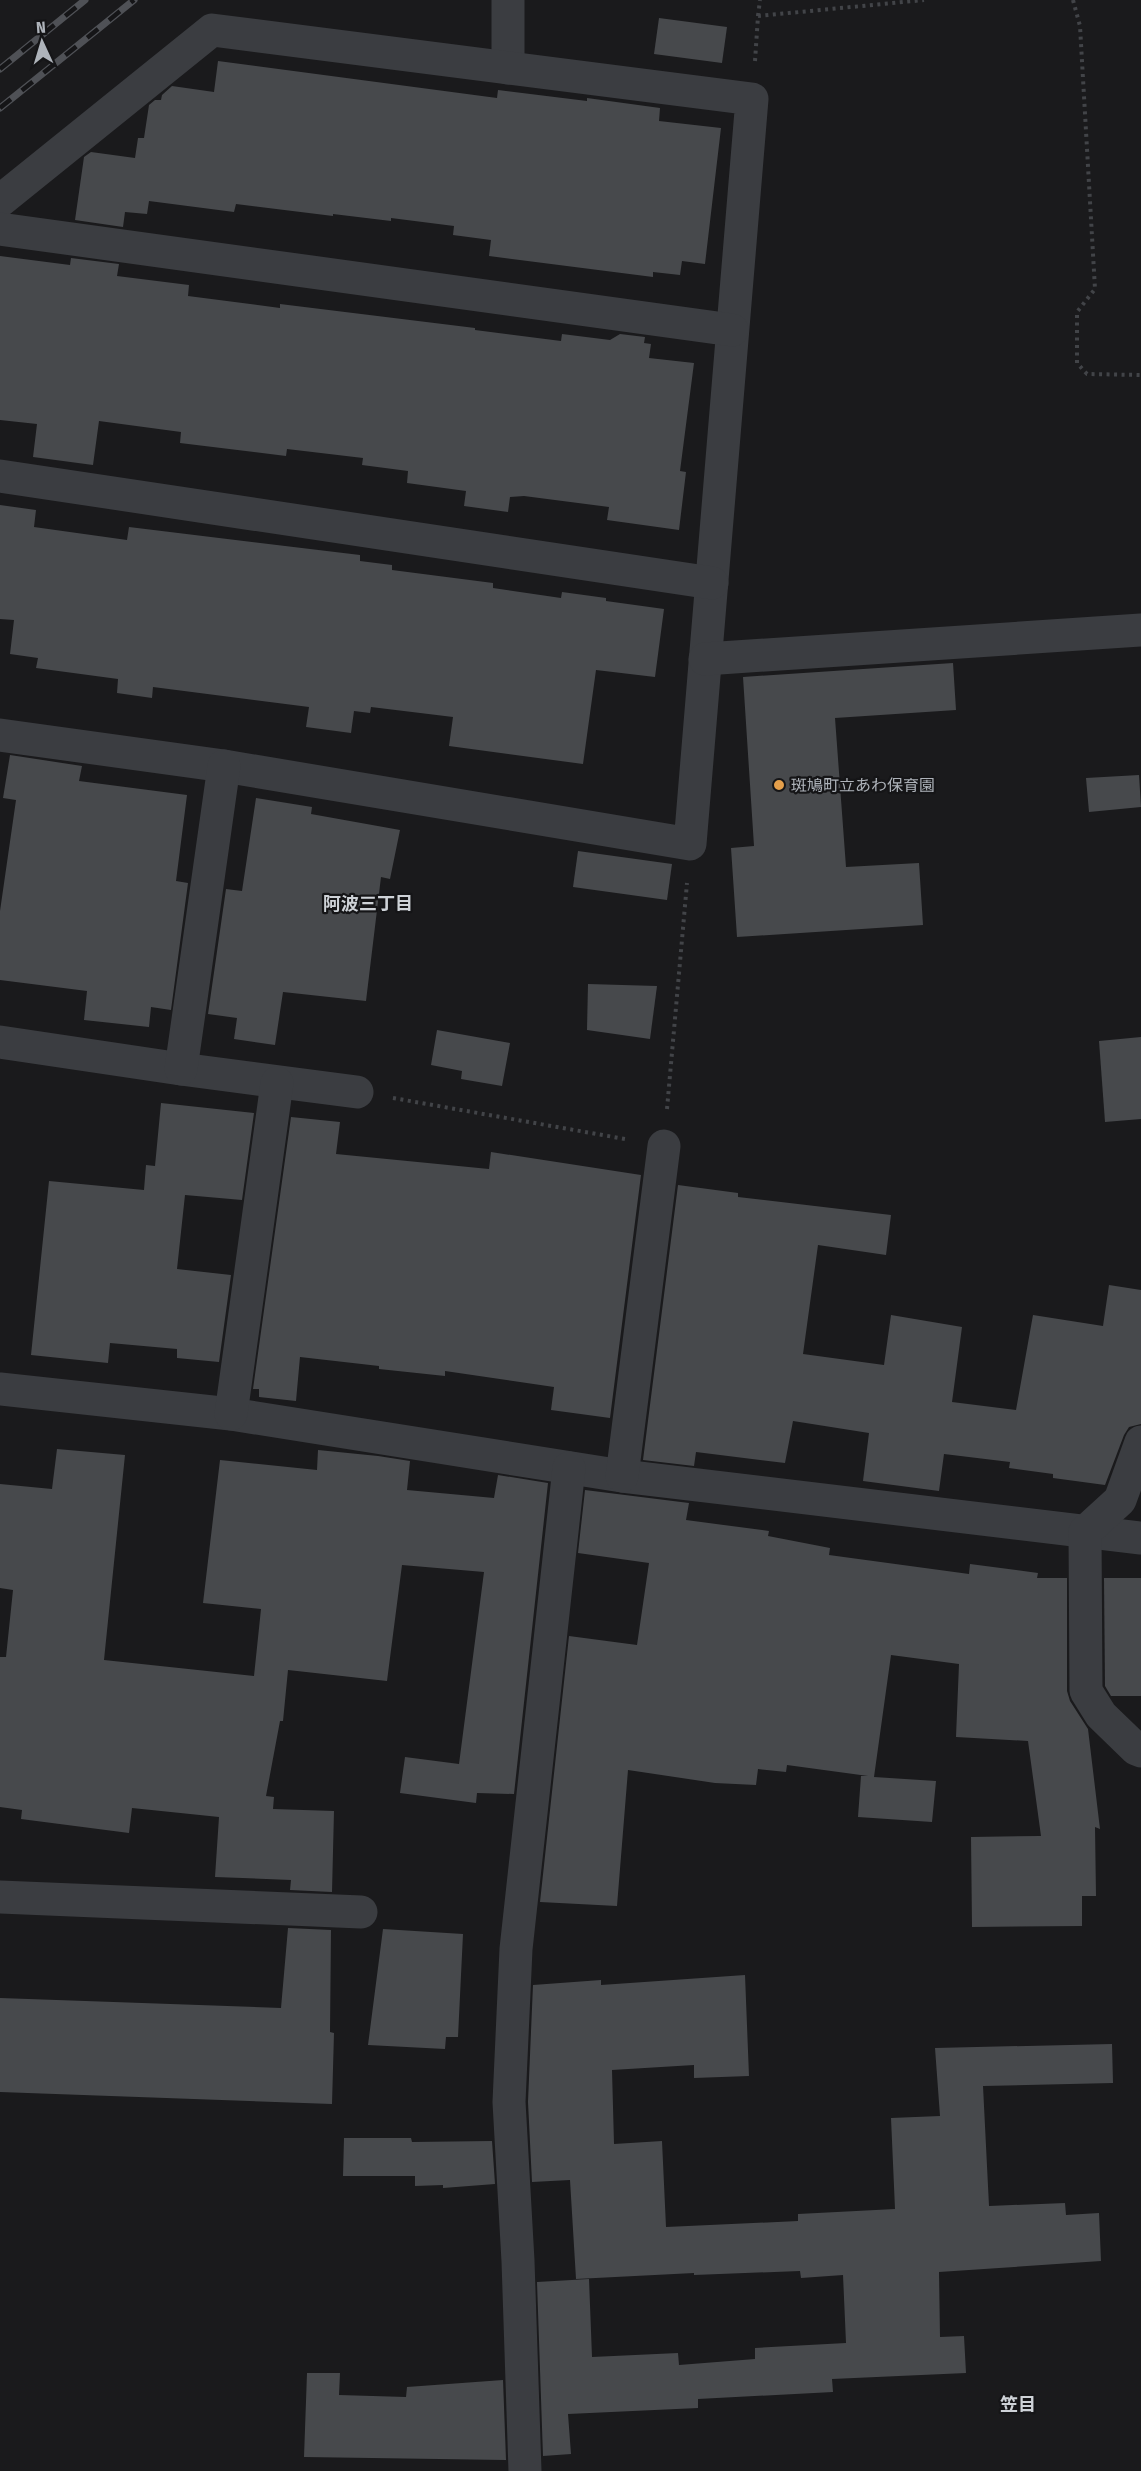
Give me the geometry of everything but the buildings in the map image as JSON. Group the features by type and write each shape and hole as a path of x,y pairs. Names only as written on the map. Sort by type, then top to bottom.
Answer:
{"street":[{"path":"508,0 508,68"},
{"path":"0,201 212,30 752,99 690,844 224,766 0,735"},
{"path":"0,229 732,330"},
{"path":"0,476 712,583"},
{"path":"705,659 1141,630"},
{"path":"182,1069 224,766"},
{"path":"0,1042 277,1083 357,1092"},
{"path":"231,1413 277,1083"},
{"path":"622,1476 664,1146"},
{"path":"0,1389 231,1413 622,1476 1141,1538"},
{"path":"1141,1442 1120,1500 1085,1532 1086,1691 1101,1715 1136,1749 1141,1751"},
{"path":"525,2471 518,2261 509,2102 516,1949 569,1468"},
{"path":"0,1897 361,1912"}],"path":[{"path":"752,99 760,0"},
{"path":"758,16 924,0"},
{"path":"1073,0 1080,26 1095,289 1077,312 1077,363 1088,374 1141,375"},
{"path":"357,1092 664,1146 690,844"}],"railway":[{"path":"0,69 85,0"},
{"path":"0,108 134,0"}],"place":[{"name":"斑鳩町立あわ保育園","path":"779,785"}],"district":[{"name":"阿波三丁目","path":"368,904"},
{"name":"笠目","path":"1018,2405"}]}
